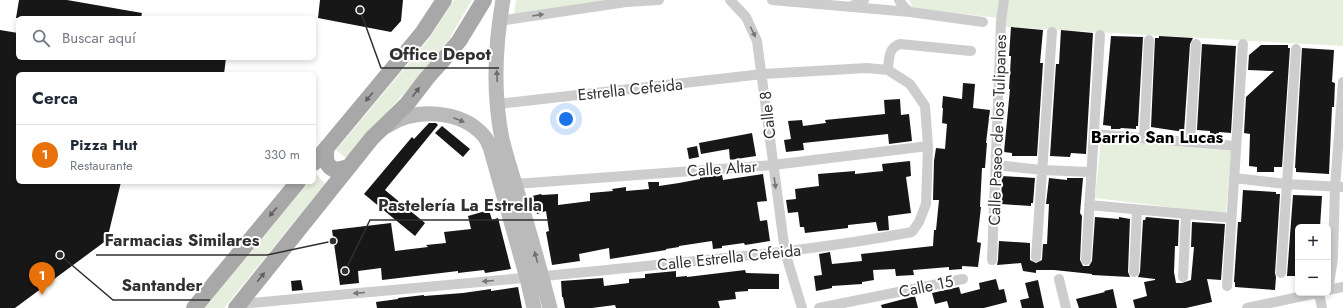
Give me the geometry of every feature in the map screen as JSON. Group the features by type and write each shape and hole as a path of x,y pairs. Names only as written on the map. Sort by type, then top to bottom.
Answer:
{"main road":[{"path":"316,161 423,32 444,0"},
{"path":"238,306 372,138 408,104 427,78 459,41 484,0"},
{"path":"327,148 325,157 330,167 336,170 348,167"},
{"path":"316,167 322,168 329,173 332,180 331,188"},
{"path":"194,308 296,184"}],"street":[{"path":"503,0 499,21 496,68 502,139 550,308"},
{"path":"499,21 626,2 659,0"},
{"name":"Calle 8","path":"730,0 746,17 758,41 785,252 802,308"},
{"path":"772,0 910,12 983,22"},
{"path":"848,7 864,0"},
{"path":"898,0 910,12"},
{"name":"Calle Paseo de los Tulipanes","path":"992,260 1001,22 1004,0"},
{"path":"1036,256 1052,32"},
{"path":"1086,260 1100,35"},
{"path":"1144,138 1149,40"},
{"path":"888,70 891,50 894,46 900,44 971,52"},
{"path":"1190,142 1196,44"},
{"path":"1227,286 1242,44"},
{"path":"1281,273 1296,49"},
{"name":"Calle Estrella Cefeida","path":"238,306 785,252 912,232 920,222 926,204 928,146 925,106 910,84 888,70 867,68 763,74"},
{"name":"Estrella Cefeida","path":"498,104 763,74"},
{"path":"1331,271 1339,187 1343,82"},
{"path":"372,138 380,130 401,119 424,114 446,115 457,118 467,123 485,136 490,147 534,308"},
{"path":"485,136 491,128 495,127 501,131"},
{"path":"1094,134 1236,146"},
{"name":"Calle Altar","path":"515,184 773,165 928,146"},
{"path":"996,165 1042,170 1091,172"},
{"path":"1234,178 1286,184 1339,187"},
{"path":"1089,205 1231,218"},
{"path":"1134,272 1137,210"},
{"path":"1184,277 1186,214"},
{"name":"Calle 15","path":"819,308 963,279"},
{"path":"1059,279 1066,308"},
{"path":"1331,289 1343,287"},
{"path":"1247,308 1304,296"},
{"path":"1319,296 1322,308"}],"green space":[{"path":"454,0 472,0 442,51 346,158 336,150 429,39"},
{"path":"516,0 615,0 514,17"},
{"path":"909,0 1000,0 998,18 913,8"},
{"path":"1009,0 1343,0 1343,46 1005,27"},
{"path":"1101,139 1231,151 1226,214 1095,198"},
{"path":"316,174 325,184 224,308 204,308 307,184 316,184"}],"building":[{"path":"19,0 67,0 142,13 141,16 16,16"},
{"path":"320,0 403,0 401,21 391,32 318,18"},
{"path":"1011,27 1043,30 1040,63 1043,63 1037,156 1012,156 1012,153 1004,152 1010,89 1011,56 1009,56"},
{"path":"0,30 16,33 16,60 226,60 224,72 16,72 16,184 121,184 107,240 15,308 0,308"},
{"path":"1061,30 1093,33 1086,154 1071,153 1070,157 1050,156 1056,64 1059,64"},
{"path":"1111,36 1143,37 1138,126 1136,126 1136,129 1111,129 1111,126 1103,125"},
{"path":"1159,36 1193,38 1190,44 1184,132 1151,127 1155,38 1159,38"},
{"path":"1202,44 1236,46 1231,133 1219,132 1219,136 1210,135 1210,131 1197,130"},
{"path":"1261,45 1288,45 1288,48 1290,48 1282,167 1274,167 1274,172 1257,172 1257,167 1249,166 1250,134 1244,133 1246,97 1274,71 1248,70 1249,55"},
{"path":"1302,48 1334,50 1332,82 1335,83 1334,107 1332,107 1329,174 1296,172 1295,168"},
{"path":"963,83 975,84 973,108 990,110 985,168 982,168 981,207 977,242 981,243 978,267 962,266 962,269 949,270 949,267 913,270 914,275 896,276 895,269 873,270 874,280 862,282 862,284 832,286 832,288 816,291 814,276 822,275 819,254 830,252 832,264 862,261 861,254 933,246 939,200 933,200 934,161 936,148 945,149 947,124 942,123 943,96 962,99"},
{"path":"900,99 901,115 909,114 912,141 889,144 888,134 803,143 804,150 786,152 784,140 791,139 788,121 802,120 803,126 826,123 825,120 885,114 884,100"},
{"path":"429,123 436,123 438,125 385,190 425,223 415,236 364,194 412,137 414,139"},
{"path":"442,126 470,149 463,157 435,133"},
{"path":"752,133 756,156 730,160 729,149 701,154 699,143"},
{"path":"697,146 699,157 689,159 687,148"},
{"path":"910,161 911,176 906,177 911,213 888,216 889,230 878,231 876,222 848,225 848,228 805,233 804,227 800,227 798,212 788,213 786,200 796,199 795,189 819,186 818,174 855,171 855,174 883,171 882,164"},
{"path":"763,174 767,201 757,202 760,221 767,220 770,241 745,245 744,243 722,246 722,248 713,249 712,241 610,259 609,248 579,254 580,261 552,265 546,232 549,231 546,211 537,214 532,196 541,194 558,194 558,205 590,201 590,193 613,191 612,189 626,187 626,191 649,189 648,182 659,182 659,186 700,179 700,177 722,175 723,180"},
{"path":"1002,176 1035,178 1033,203 1031,203 1031,206 1001,204"},
{"path":"1049,178 1067,180 1067,178 1083,178 1080,213 1082,216 1080,260 1083,266 1089,266 1092,261 1095,217 1119,219 1119,217 1130,219 1128,272 1130,277 1092,275 1054,270 1036,270 1036,273 1023,271 1021,263 997,265 999,241 1030,243 1030,260 1036,263 1042,260 1043,244 1047,244 1049,204 1046,204"},
{"path":"1243,190 1276,192 1276,194 1280,194 1275,290 1235,287 1234,282 1238,222 1241,222"},
{"path":"1293,195 1322,196 1320,224 1295,224 1295,276 1287,276"},
{"path":"489,210 492,220 498,218 511,269 485,273 484,270 458,273 458,271 382,280 381,268 358,271 359,283 340,285 332,230 391,223 395,251 428,247 426,245 446,243 444,232 471,229 468,216"},
{"path":"1146,217 1179,220 1178,246 1175,246 1174,272 1176,283 1191,280 1194,247 1191,247 1192,222 1225,224 1221,280 1207,279 1212,302 1186,308 1135,308 1133,300 1147,296 1144,282 1155,280 1138,277 1140,272 1143,220 1145,220"},
{"path":"745,270 746,273 779,274 779,289 748,289 748,291 735,292 736,299 718,301 720,308 616,308 615,305 592,308 565,308 562,297 561,281 603,278 604,286 629,283 629,279 645,278 645,274 676,271 676,277 687,277"},
{"path":"996,279 999,290 1004,289 1007,302 984,308 949,308 947,301 935,304 932,293 959,287 961,294 980,289 979,283"},
{"path":"301,280 303,290 292,291 291,281"},
{"path":"1038,280 1044,308 1022,308 1020,300 1029,298 1025,283"},
{"path":"518,287 522,308 377,308 376,302 424,295 463,293 491,289 491,291"},
{"path":"1113,289 1117,308 1079,308 1076,299"},
{"path":"915,296 918,308 882,308 881,305"}],"place":[{"name":"Office Depot","path":"360,10"},
{"name":"Farmacias Similares","path":"333,241"},
{"name":"Santander","path":"60,255"},
{"name":"Pastelería La Estrella","path":"345,271"},
{"name":"Pizza Hut","path":"42,295"}],"district":[{"name":"Barrio San Lucas","path":"1157,137"}]}
